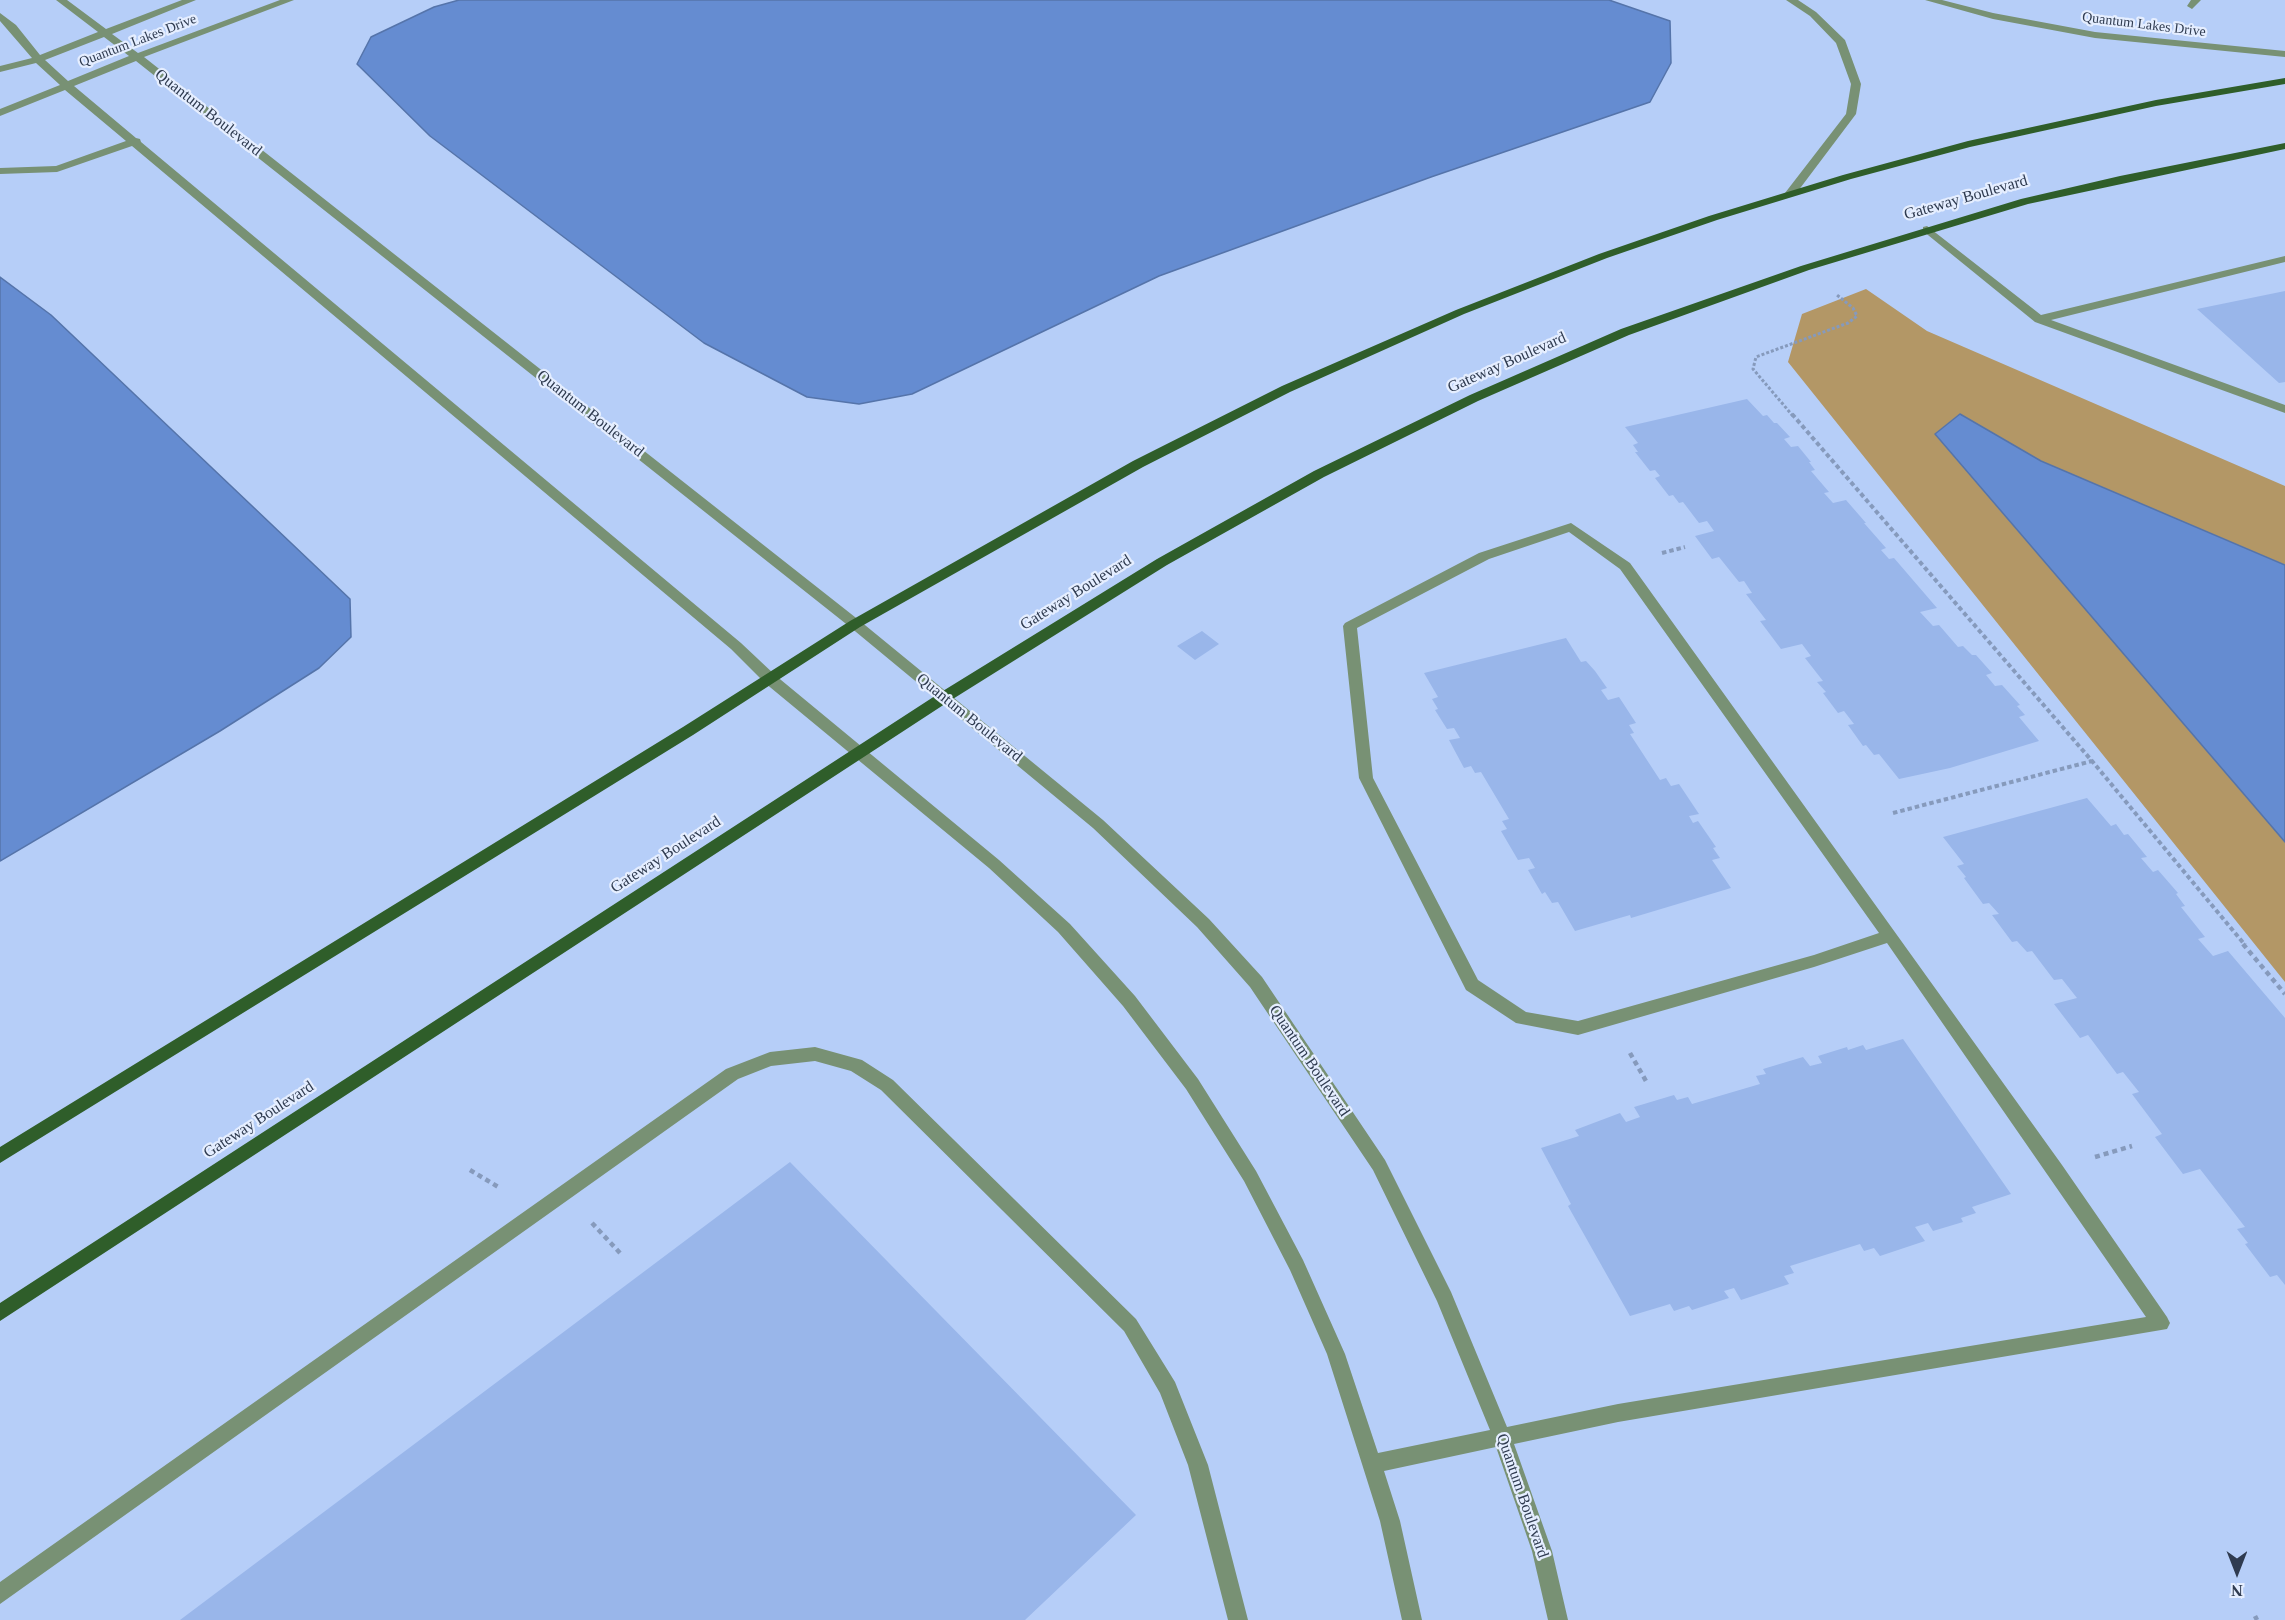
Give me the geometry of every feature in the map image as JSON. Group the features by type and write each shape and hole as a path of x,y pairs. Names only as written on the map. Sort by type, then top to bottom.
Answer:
{"main road":[{"path":"0,1156 855,624 1138,464 1318,375 1460,312 1603,256 1791,194 2032,129 2156,103 2285,81"},
{"name":"Gateway Boulevard","path":"0,1313 943,698 1162,562 1319,474 1474,398 1625,332 1805,268 1927,229 2120,179 2285,146"}],"street":[{"name":"Quantum Lakes Drive","path":"61,0 106,33"},
{"name":"Quantum Lakes Drive","path":"0,69 38,59 191,0"},
{"name":"Quantum Lakes Drive","path":"0,113 136,57 289,0"},
{"path":"1791,0 1813,14 1841,42 1856,84 1851,114 1791,194"},
{"name":"Quantum Lakes Drive","path":"1930,0 1994,16 2095,35 2285,54"},
{"path":"0,15 38,59 68,86 718,631 770,679 994,864 1064,928 1129,1001 1192,1084 1250,1176 1297,1266 1336,1354 1372,1464 1390,1521 1412,1620"},
{"name":"Quantum Boulevard","path":"106,33 855,624 1098,824 1203,923 1256,982 1379,1165 1445,1298 1502,1437 1542,1551 1558,1620"},
{"path":"0,171 57,169 136,141"},
{"path":"1927,229 2039,319 2285,408"},
{"path":"2039,319 2285,259"},
{"path":"1372,1464 1618,1413 2161,1323 1890,936 1625,567 1571,527 1484,556 1350,626 1366,778 1472,985 1522,1018 1578,1028 1814,961 1890,936"},
{"path":"0,1594 732,1074 770,1059 815,1054 856,1065 887,1085 1130,1325 1168,1388 1198,1465 1238,1620"}],"path":[{"path":"1836,294 1853,308 1857,316 1848,323 1756,357 1753,369 2092,761 2285,994"},
{"path":"1658,554 1685,547"},
{"path":"1893,813 2092,761"},
{"path":"1624,1043 1646,1081"},
{"path":"2093,1157 2132,1146"}],"shaded area":[{"path":"1866,289 1927,331 2285,486 2285,565 2040,461 1960,414 1935,434 2285,842 2285,982 1788,362 1802,314"}],"water":[{"path":"459,0 1609,0 1670,21 1671,63 1650,102 1431,177 1159,276 912,394 859,404 807,397 704,343 430,136 357,64 371,37 434,7"},
{"path":"0,277 51,315 350,599 351,637 319,668 220,731 0,861"},
{"path":"1960,414 2041,461 2285,565 2285,842 1935,434"}],"building":[{"path":"2285,291 2285,382 2279,383 2197,309"},
{"path":"1747,399 1763,416 1767,415 1790,437 1784,439 1791,447 1798,446 1811,462 1809,462 1815,470 1811,471 1829,492 1824,493 1833,503 1846,500 1866,523 1864,523 1886,548 1881,550 1889,559 1894,558 1937,608 1920,612 1933,626 1939,625 1958,647 1963,646 1972,655 1976,655 1992,673 1986,675 1995,686 2002,685 2020,705 2017,706 2025,715 2019,717 2039,741 1950,768 1899,779 1879,754 1874,755 1866,745 1863,746 1848,725 1854,724 1844,711 1838,713 1823,693 1826,692 1817,682 1823,681 1805,658 1811,656 1802,644 1781,649 1760,621 1766,620 1746,594 1752,593 1744,581 1739,582 1719,557 1712,559 1695,536 1714,531 1707,521 1699,523 1683,502 1679,503 1673,495 1669,496 1655,478 1660,476 1655,470 1650,471 1635,452 1638,452 1633,445 1638,443 1625,427"},
{"path":"1202,631 1219,644 1195,660 1177,646"},
{"path":"1566,638 1581,662 1586,661 1607,688 1601,690 1608,700 1619,697 1636,723 1629,725 1634,733 1630,734 1660,780 1666,778 1671,786 1679,784 1699,814 1689,816 1693,823 1698,821 1716,847 1713,848 1720,858 1712,860 1731,888 1631,918 1630,915 1575,931 1558,902 1552,903 1545,892 1542,894 1528,870 1535,868 1529,858 1518,860 1501,831 1507,829 1502,821 1509,819 1481,772 1475,773 1471,766 1464,768 1449,740 1460,738 1454,728 1447,729 1435,710 1438,709 1432,699 1438,697 1424,673"},
{"path":"2087,798 2111,826 2116,824 2124,835 2128,834 2147,857 2141,858 2153,872 2158,870 2178,893 2176,894 2185,906 2181,907 2205,937 2198,939 2213,956 2228,951 2285,1018 2285,1285 2277,1275 2270,1277 2245,1244 2248,1243 2237,1229 2245,1227 2200,1169 2183,1174 2155,1137 2162,1134 2132,1094 2139,1092 2123,1072 2117,1074 2088,1035 2080,1038 2054,1004 2077,998 2062,979 2054,980 2032,951 2027,952 2017,941 2012,942 1992,915 1999,914 1989,903 1983,904 1964,878 1966,877 1957,866 1964,864 1943,837"},
{"path":"1903,1039 2011,1194 1972,1207 1976,1213 1961,1218 1963,1222 1933,1231 1928,1223 1915,1227 1925,1241 1880,1256 1874,1248 1864,1251 1860,1244 1790,1266 1794,1273 1784,1276 1789,1284 1741,1300 1734,1288 1724,1291 1729,1298 1692,1310 1689,1306 1674,1311 1670,1304 1630,1316 1568,1206 1571,1204 1541,1148 1579,1136 1575,1130 1620,1113 1626,1122 1640,1117 1634,1107 1674,1095 1677,1100 1688,1097 1692,1104 1760,1084 1756,1076 1766,1074 1763,1069 1803,1057 1810,1066 1822,1063 1818,1056 1847,1047 1848,1050 1863,1045 1866,1050"},
{"path":"790,1162 1136,1515 1025,1620 180,1620"}]}
